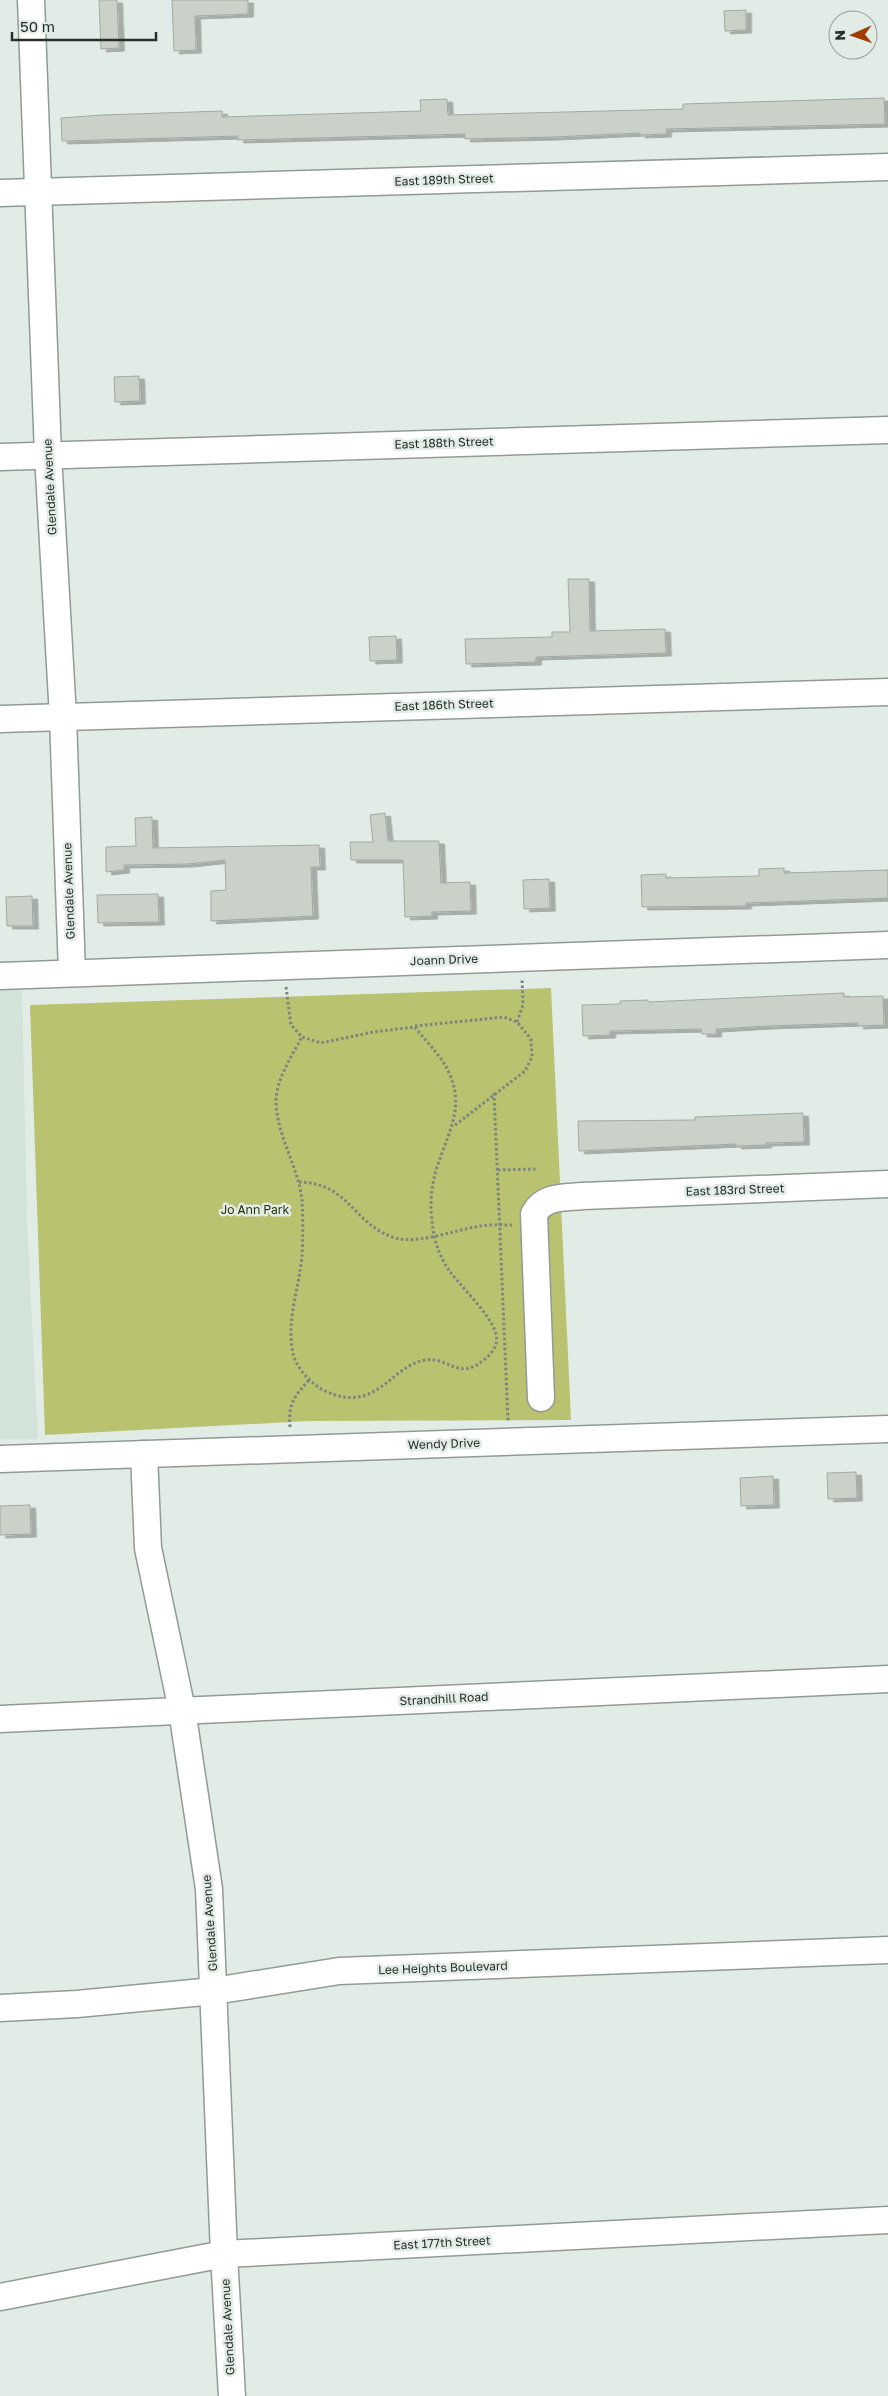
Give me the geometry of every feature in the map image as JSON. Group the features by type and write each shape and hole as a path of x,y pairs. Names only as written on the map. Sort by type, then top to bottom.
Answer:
{"street":[{"name":"Glendale Avenue","path":"32,0 48,455 63,717 72,973"},
{"name":"East 189th Street","path":"0,194 888,167"},
{"name":"East 188th Street","path":"0,457 888,430"},
{"name":"East 186th Street","path":"0,719 888,692"},
{"name":"Joann Drive","path":"0,976 888,945"},
{"name":"East 183rd Street","path":"541,1398 534,1214 543,1203 552,1198 583,1196 888,1184"},
{"name":"Wendy Drive","path":"0,1459 888,1429"},
{"name":"Glendale Avenue","path":"144,1454 148,1548 182,1710 209,1889 224,2254 232,2396"},
{"name":"Strandhill Road","path":"0,1719 888,1679"},
{"name":"Lee Heights Boulevard","path":"0,2008 76,2004 214,1991 338,1971 888,1950"},
{"name":"East 177th Street","path":"0,2297 224,2254 888,2220"}],"path":[{"path":"517,1022 523,1004 522,978"},
{"path":"286,986 290,1025 302,1037 321,1043 373,1032 415,1026 504,1017 517,1022 531,1039 532,1057 525,1071 453,1126"},
{"path":"302,1037 280,1084 276,1101 280,1127 299,1182 302,1203 302,1256 290,1333 293,1356 301,1371 323,1390 342,1397 363,1395 381,1389 417,1361 432,1359 456,1369 473,1369 487,1358 496,1344 496,1335 482,1307 463,1289 445,1264 434,1237 430,1211 432,1184 440,1156 453,1126 455,1095 451,1077 441,1058 415,1026"},
{"path":"494,1093 508,1424"},
{"path":"498,1170 536,1168"},
{"path":"299,1182 316,1182 336,1191 368,1224 396,1238 434,1237 476,1226 500,1225"},
{"path":"290,1430 289,1411 294,1398 310,1379"}],"shaded area":[{"path":"22,988 27,1220 38,1439 0,1439 0,989"}],"green space":[{"name":"Jo Ann Park","path":"551,988 571,1420 309,1421 45,1435 30,1005"}],"building":[{"path":"99,0 117,0 119,48 101,49"},
{"path":"172,0 248,0 248,14 195,16 196,50 174,51"},
{"path":"746,10 746,30 725,31 724,11"},
{"path":"884,98 885,124 666,129 666,134 640,135 640,133 465,139 465,134 238,140 238,136 62,141 61,118 222,111 222,117 421,111 420,100 447,99 448,115 683,109 683,104"},
{"path":"139,376 140,401 115,402 114,377"},
{"path":"568,579 589,579 590,631 665,629 666,653 536,657 536,662 466,664 465,639 552,637 552,632 570,632"},
{"path":"396,636 397,660 370,661 369,637"},
{"path":"385,813 388,841 439,841 441,883 470,882 471,911 432,912 432,916 405,917 403,860 351,860 350,842 373,842 370,815"},
{"path":"152,817 153,848 319,845 320,867 311,867 313,916 211,921 211,891 226,890 225,860 188,864 124,865 124,870 106,872 106,847 136,846 135,818"},
{"path":"784,868 784,873 888,870 888,898 746,903 746,906 642,907 641,875 666,874 666,878 759,876 759,869"},
{"path":"549,879 550,908 524,909 523,880"},
{"path":"158,894 159,922 98,923 97,895"},
{"path":"32,896 33,926 7,926 6,897"},
{"path":"844,993 844,997 883,996 884,1025 858,1026 858,1023 767,1026 716,1029 716,1034 702,1034 701,1029 610,1031 610,1035 583,1036 582,1005 620,1004 620,1001 648,1000 648,1002"},
{"path":"803,1113 804,1142 579,1151 578,1121 695,1120 695,1117"},
{"path":"856,1472 857,1498 828,1499 827,1473"},
{"path":"773,1476 774,1505 741,1506 740,1478"},
{"path":"30,1505 31,1534 0,1535 0,1506"}]}
